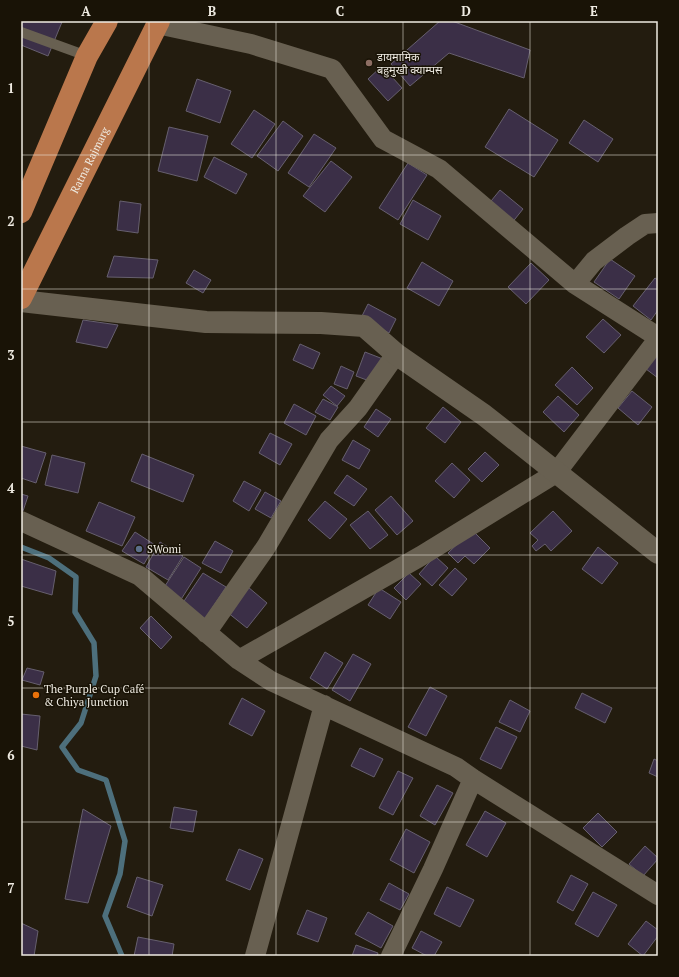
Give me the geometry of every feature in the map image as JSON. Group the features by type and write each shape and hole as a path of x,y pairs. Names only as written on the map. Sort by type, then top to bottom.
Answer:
{"highway":[{"path":"21,212 87,56 107,21"},
{"name":"Ratna Rajmarg","path":"21,300 158,23"}],"street":[{"path":"158,23 251,44 332,69 383,139 439,169 575,284 658,338 556,473 421,556 239,660"},
{"path":"575,284 594,261 626,236 645,224 658,223"},
{"path":"21,300 206,322 321,323 364,326 396,354 484,415 658,553"},
{"path":"206,633 266,547 329,440 358,408 396,354"},
{"path":"21,521 140,576 239,660 272,681 456,767 658,895"},
{"path":"255,956 324,705"},
{"path":"391,956 433,869 473,779"}],"lane":[{"path":"21,32 87,56"}],"building":[{"path":"21,21 62,22 48,56 21,45"},
{"path":"440,21 452,21 530,50 524,78 449,53 410,86 391,64"},
{"path":"382,66 402,88 388,101 368,79"},
{"path":"197,79 231,91 220,123 186,111"},
{"path":"509,109 558,140 534,177 485,147"},
{"path":"254,110 275,124 252,158 231,144"},
{"path":"584,120 613,139 598,162 569,143"},
{"path":"283,121 303,136 278,171 257,156"},
{"path":"169,127 208,136 197,181 158,171"},
{"path":"314,134 336,148 309,187 288,173"},
{"path":"214,157 247,174 236,194 204,177"},
{"path":"331,161 352,177 325,212 303,196"},
{"path":"408,163 427,175 398,220 379,208"},
{"path":"500,190 523,209 511,224 487,206"},
{"path":"413,200 441,216 428,240 400,224"},
{"path":"120,201 141,204 138,233 117,230"},
{"path":"114,256 158,260 153,278 107,277"},
{"path":"610,259 635,276 619,299 594,282"},
{"path":"422,262 453,281 439,306 407,288"},
{"path":"531,263 549,280 526,304 508,287"},
{"path":"194,270 211,280 203,293 186,283"},
{"path":"655,278 658,280 658,310 651,320 633,306"},
{"path":"368,304 396,319 389,333 361,318"},
{"path":"603,319 621,335 604,353 586,337"},
{"path":"83,320 118,325 107,348 76,342"},
{"path":"300,344 320,353 313,369 293,360"},
{"path":"365,352 383,359 372,382 356,376"},
{"path":"658,353 658,378 646,369"},
{"path":"341,366 354,372 347,389 334,384"},
{"path":"572,367 593,388 577,405 555,385"},
{"path":"331,386 345,396 337,406 323,395"},
{"path":"632,391 652,407 638,425 618,408"},
{"path":"558,396 579,415 564,432 543,412"},
{"path":"323,399 338,407 330,420 315,412"},
{"path":"294,404 316,416 306,435 284,423"},
{"path":"443,407 461,422 445,443 426,428"},
{"path":"376,409 391,419 378,437 364,427"},
{"path":"270,433 292,444 280,465 259,453"},
{"path":"353,440 370,450 359,469 342,460"},
{"path":"21,446 46,453 36,483 21,478"},
{"path":"485,452 499,465 482,482 468,469"},
{"path":"142,454 194,475 183,502 131,481"},
{"path":"52,455 85,463 78,493 45,485"},
{"path":"452,463 470,480 454,498 435,481"},
{"path":"347,475 367,489 354,506 334,493"},
{"path":"244,481 261,490 249,511 233,501"},
{"path":"265,492 281,501 271,518 255,509"},
{"path":"21,494 28,496 23,511 21,511"},
{"path":"391,496 413,521 397,535 375,510"},
{"path":"325,501 347,519 330,539 308,520"},
{"path":"99,502 135,517 122,546 86,531"},
{"path":"368,511 388,535 370,549 350,525"},
{"path":"553,511 572,531 551,551 545,544 536,551 532,546 538,540 530,533"},
{"path":"472,530 490,548 474,564 465,556 458,563 448,553"},
{"path":"135,532 155,545 144,564 122,551"},
{"path":"215,541 233,551 221,573 202,563"},
{"path":"160,542 183,556 168,580 146,567"},
{"path":"598,547 618,563 602,584 582,569"},
{"path":"435,556 448,568 432,586 419,574"},
{"path":"184,557 201,568 180,601 163,589"},
{"path":"21,559 56,571 52,595 21,586"},
{"path":"455,568 467,579 452,596 439,585"},
{"path":"203,573 226,587 205,619 182,604"},
{"path":"409,573 421,584 406,600 394,588"},
{"path":"248,587 267,603 247,628 227,612"},
{"path":"379,588 401,602 390,619 368,605"},
{"path":"151,616 172,637 161,649 140,628"},
{"path":"325,652 343,663 327,689 310,678"},
{"path":"353,654 371,664 350,701 332,690"},
{"path":"27,668 44,672 40,685 22,680"},
{"path":"430,687 447,696 426,736 408,727"},
{"path":"582,693 612,708 605,723 575,708"},
{"path":"242,698 265,711 252,736 229,724"},
{"path":"510,700 530,711 520,732 499,722"},
{"path":"21,714 40,716 37,750 21,746"},
{"path":"496,727 517,737 501,769 480,759"},
{"path":"360,748 383,759 374,777 351,766"},
{"path":"654,759 658,761 658,777 649,773"},
{"path":"398,771 413,778 393,815 379,808"},
{"path":"437,785 453,793 435,825 420,816"},
{"path":"174,807 197,811 193,832 170,828"},
{"path":"83,809 111,826 88,903 65,899"},
{"path":"485,811 506,823 487,857 466,845"},
{"path":"598,813 617,832 602,847 583,828"},
{"path":"406,829 430,842 414,873 390,860"},
{"path":"645,846 658,859 643,876 629,864"},
{"path":"239,849 263,859 250,890 226,880"},
{"path":"571,875 588,884 573,911 557,902"},
{"path":"137,877 163,885 152,916 127,907"},
{"path":"389,883 409,894 400,910 380,900"},
{"path":"447,887 474,900 460,927 434,914"},
{"path":"593,892 617,905 598,937 575,924"},
{"path":"307,910 327,918 318,942 297,934"},
{"path":"368,912 393,926 381,948 355,934"},
{"path":"646,921 658,930 658,936 643,956 628,944"},
{"path":"21,923 38,931 34,956 21,956"},
{"path":"421,931 442,942 434,956 427,956 412,948"},
{"path":"138,937 174,944 172,956 134,956"},
{"path":"356,945 378,953 377,956 352,956"}],"waterway":[{"path":"21,547 49,558 76,577 75,612 94,643 96,676 81,723 62,747 78,770 106,780 125,841 120,874 105,916 122,956"}],"place":[{"name":"डायमामिक बहुमुखी क्याम्पस","path":"369,63"},
{"name":"SWomi","path":"139,549"},
{"name":"The Purple Cup Café & Chiya Junction","path":"36,695"}]}
